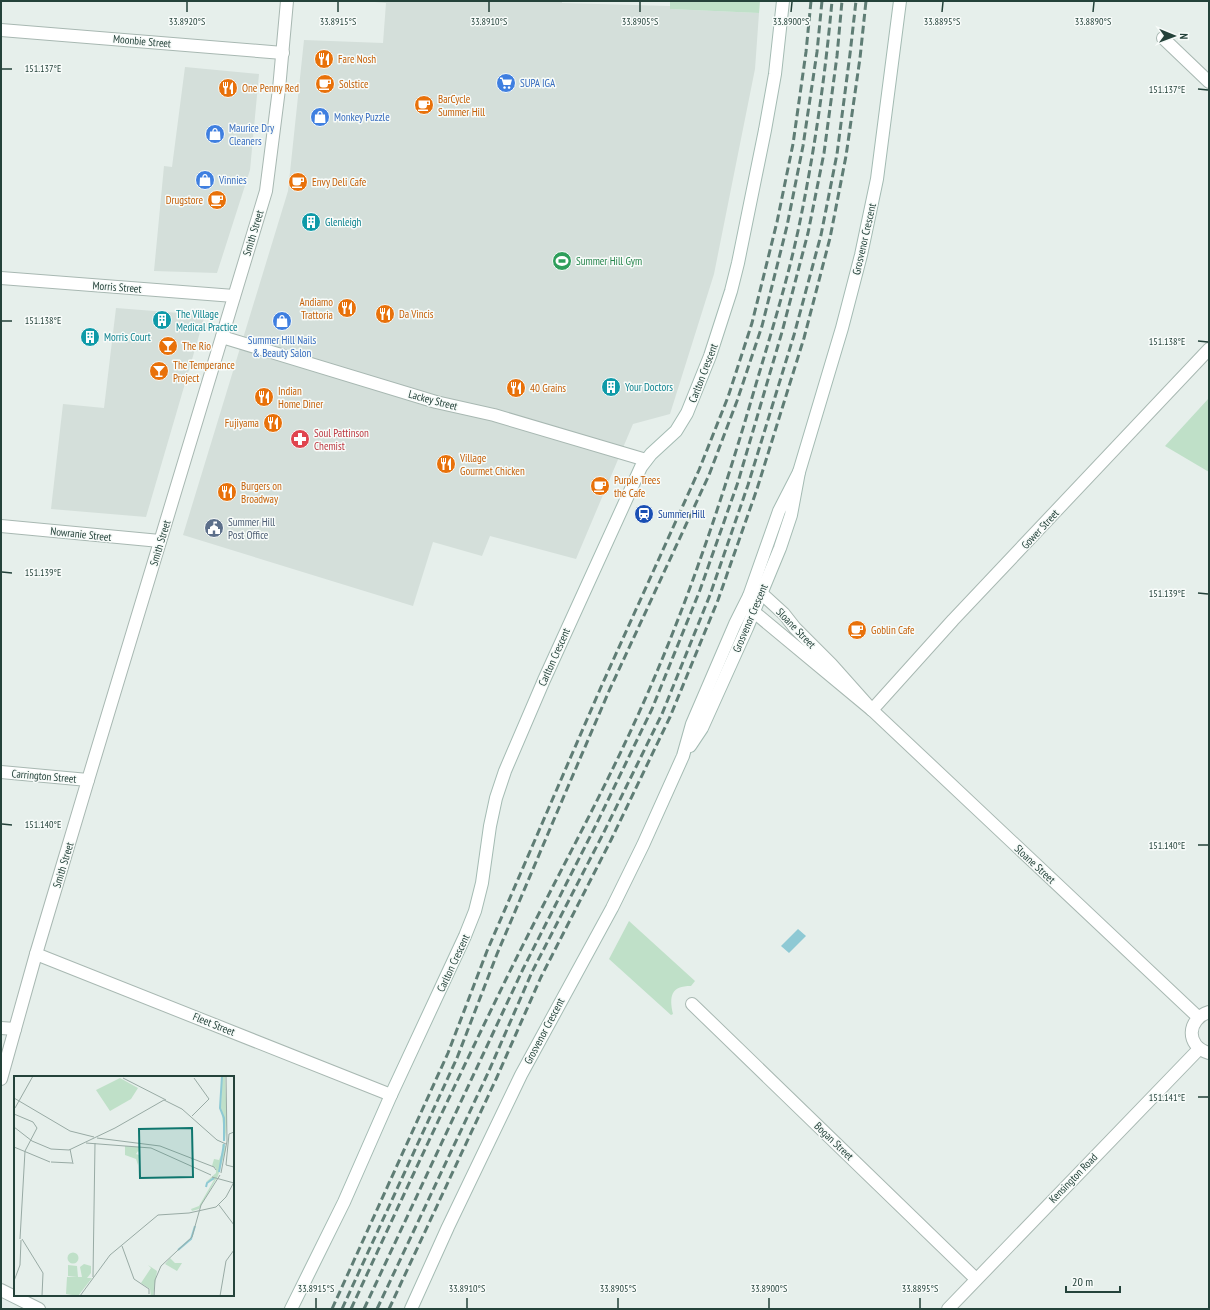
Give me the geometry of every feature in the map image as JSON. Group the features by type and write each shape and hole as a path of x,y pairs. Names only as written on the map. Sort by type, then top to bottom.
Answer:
{"street":[{"name":"Smith Street","path":"1,1079 36,954 266,191 283,52 287,1"},
{"name":"Carlton Crescent","path":"292,1309 344,1202 465,936 475,911 482,883 490,826 496,798 505,772 544,680 627,495 641,468 646,460 676,431 687,413 700,384 731,291 738,263 776,74 783,1"},
{"name":"Grosvenor Crescent","path":"411,1309 520,1075 612,908 643,845 683,756 692,724 735,624 755,595 780,548 791,515 799,472 842,328 861,255 877,179 900,1"},
{"name":"Moonbie Street","path":"1,30 283,52"},
{"path":"1162,38 1209,82"},
{"name":"Morris Street","path":"1,278 234,296"},
{"name":"Lackey Street","path":"222,337 436,402 494,415 646,460"},
{"name":"Gower Street","path":"872,710 953,620 1209,349"},
{"name":"Nowranie Street","path":"1,526 160,542"},
{"name":"Grosvenor Crescent","path":"683,756 702,728 754,612 755,595"},
{"name":"Sloane Street","path":"755,595 784,614 795,628 831,664 872,710"},
{"name":"Sloane Street","path":"754,612 872,710 1198,1017"},
{"name":"Carrington Street","path":"1,772 88,780"},
{"name":"Fleet Street","path":"36,954 392,1095"},
{"name":"Bogan Street","path":"692,1004 976,1279"},
{"path":"1204,1051 1194,1044 1192,1030 1198,1017 1209,1012"},
{"path":"1,1028 15,1029"},
{"name":"Kensington Road","path":"948,1309 976,1279 1204,1051"},
{"path":"1,1290 39,1309"}],"shaded area":[{"path":"363,1 562,1 562,3 670,6 670,9 759,13 755,69 714,274 670,414 633,424 576,559 490,536 482,556 433,542 413,606 183,535 288,191 304,40 383,43 386,3"},
{"path":"185,67 259,74 250,170 217,273 154,271 164,166 172,167"},
{"path":"116,308 205,315 146,517 51,509 63,404 104,408"}],"green space":[{"path":"670,1 760,1 759,13 670,9"},
{"path":"1209,398 1209,472 1165,446"},
{"path":"629,921 695,981 691,986 684,986 675,990 671,1002 673,1014 671,1015 609,959"}],"water":[{"path":"798,929 806,936 789,953 781,946"}],"railway":[{"path":"332,1309 448,1053 487,951 601,687 699,470 728,397 752,323 777,222 793,144 806,52 811,1"},
{"path":"342,1309 457,1058 497,954 558,810 609,691 709,475 737,401 762,326 787,226 803,146 817,52 822,1"},
{"path":"351,1309 492,1008 627,739 658,670 687,596 738,446 793,253 814,145 826,59 832,1"},
{"path":"364,1309 523,969 594,829 652,709 700,590 738,482 782,332 808,233 824,153 837,56 842,1"},
{"path":"377,1309 488,1073 532,972 603,834 662,714 710,595 748,485 794,335 821,235 837,154 856,1"},
{"path":"389,1309 497,1077 541,977 611,840 670,717 718,600 757,489 804,338 830,238 846,156 860,58 866,1"}],"place":[{"name":"Fare Nosh","path":"324,59"},
{"name":"SUPA IGA","path":"506,83"},
{"name":"Solstice","path":"325,84"},
{"name":"One Penny Red","path":"228,88"},
{"name":"BarCycle Summer Hill","path":"424,105"},
{"name":"Monkey Puzzle","path":"320,117"},
{"name":"Maurice Dry Cleaners","path":"215,134"},
{"name":"Vinnies","path":"205,180"},
{"name":"Envy Deli Cafe","path":"298,182"},
{"name":"Drugstore","path":"217,200"},
{"name":"Glenleigh","path":"311,222"},
{"name":"Summer Hill Gym","path":"562,261"},
{"name":"Andiamo Trattoria","path":"347,308"},
{"name":"Da Vincis","path":"385,314"},
{"name":"The Village Medical Practice","path":"162,320"},
{"name":"Summer Hill Nails & Beauty Salon","path":"282,321"},
{"name":"Morris Court","path":"90,337"},
{"name":"The Rio","path":"168,346"},
{"name":"The Temperance Project","path":"159,371"},
{"name":"Your Doctors","path":"611,387"},
{"name":"40 Grains","path":"516,388"},
{"name":"Indian Home Diner","path":"264,397"},
{"name":"Fujiyama","path":"273,423"},
{"name":"Soul Pattinson Chemist","path":"300,439"},
{"name":"Village Gourmet Chicken","path":"446,464"},
{"name":"Purple Trees the Cafe","path":"600,486"},
{"name":"Burgers on Broadway","path":"227,492"},
{"name":"Summer Hill","path":"644,514"},
{"name":"Summer Hill Post Office","path":"214,528"},
{"name":"Goblin Cafe","path":"857,630"}]}
